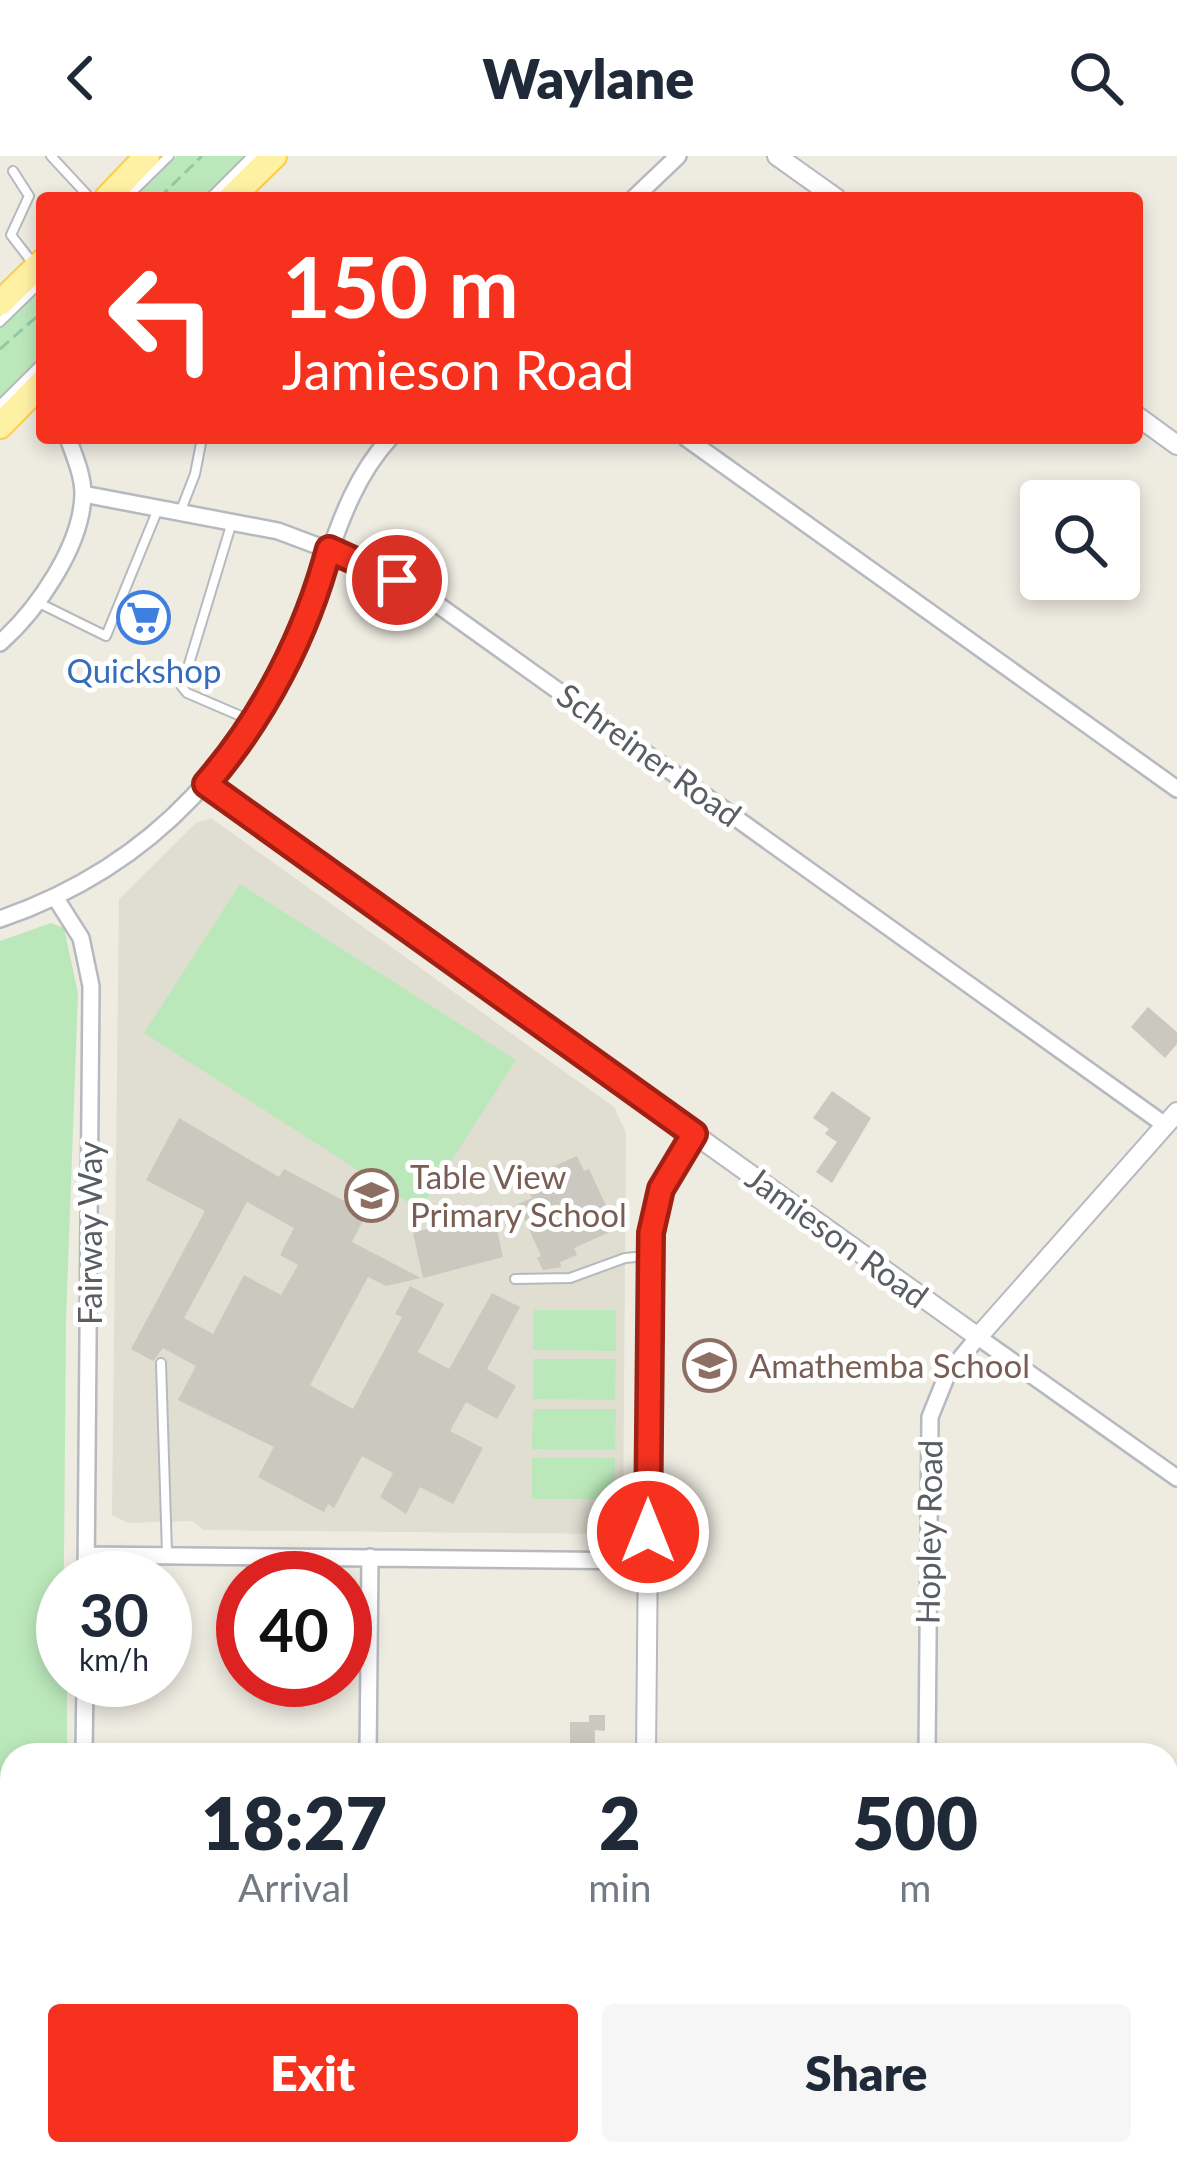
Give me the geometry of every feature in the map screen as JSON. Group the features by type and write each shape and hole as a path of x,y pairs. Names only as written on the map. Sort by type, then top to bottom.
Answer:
{"main road":[{"path":"113,192 147,156"},
{"path":"237,192 274,156"},
{"path":"0,303 36,273"},
{"path":"0,426 36,398"}],"street":[{"path":"640,192 678,156"},
{"path":"777,156 828,192"},
{"path":"1143,420 1177,445"},
{"path":"0,643 38,603 69,545 83,494 70,444"},
{"path":"0,919 55,897 118,863 206,784 254,722 290,655 353,489 384,444"},
{"path":"694,444 1177,790"},
{"name":"Schreiner Road","path":"83,494 278,531 366,564 428,597 1171,1119"},
{"name":"Jamieson Road","path":"206,784 1177,1478"},
{"name":"Fairway Way","path":"55,897 81,938 91,986 87,1551"},
{"name":"Hopley Road","path":"927,1743 930,1417 947,1376 977,1337 1171,1119"},
{"path":"646,1743 650,1256 654,1207 694,1134"},
{"path":"372,1557 648,1561"},
{"path":"84,1743 85,1707"},
{"path":"368,1707 368,1743"}],"lane":[{"path":"50,156 84,192"},
{"path":"132,192 169,156"},
{"path":"216,192 252,156"},
{"path":"13,171 29,196 11,235 36,265"},
{"path":"0,322 36,275"},
{"path":"0,405 36,369"},
{"path":"181,511 201,444"},
{"path":"38,603 106,636 159,507"},
{"path":"232,520 182,686 187,693 254,722"},
{"path":"515,1279 570,1278 628,1257 650,1256"},
{"path":"160,1363 167,1551"}],"path":[{"path":"165,192 202,156"},
{"path":"0,349 36,317"}],"shaded area":[{"name":"Table View Primary School","path":"211,818 614,1107 626,1133 623,1522 610,1534 204,1530 192,1521 128,1523 112,1515 119,899 196,823"}],"green space":[{"path":"177,156 247,156 211,192 140,192"},
{"path":"36,293 36,369 0,405 0,328"},
{"path":"240,884 516,1060 420,1210 144,1033"},
{"path":"51,923 64,928 78,993 66,1320 64,1551 36,1551 36,1707 67,1707 67,1743 0,1743 0,941"},
{"path":"534,1310 616,1310 616,1351 533,1350"},
{"path":"533,1359 616,1359 615,1400 533,1399"},
{"path":"533,1409 616,1409 615,1450 532,1449"},
{"path":"532,1458 615,1458 614,1499 532,1499"}],"building":[{"path":"1148,1007 1177,1032 1177,1044 1165,1058 1131,1027"},
{"path":"832,1091 871,1118 832,1183 816,1172 837,1142 813,1118"},
{"path":"179,1118 279,1177 284,1169 367,1213 352,1242 421,1278 386,1286 368,1277 310,1385 353,1409 402,1317 395,1314 410,1286 444,1304 418,1352 449,1369 492,1293 520,1307 487,1369 516,1386 497,1419 466,1402 450,1431 483,1448 453,1504 420,1487 406,1514 380,1497 393,1473 362,1456 334,1508 328,1504 324,1512 258,1477 274,1447 178,1400 196,1366 163,1348 153,1361 131,1349 205,1211 146,1180","holes":["247,1202 294,1228 280,1255 298,1265 281,1295 244,1275 213,1334 184,1318"]},
{"path":"577,1156 584,1171 589,1169 610,1214 605,1216 612,1231 574,1248 577,1255 560,1262 561,1267 543,1270 518,1204 532,1198 524,1180"},
{"path":"495,1220 503,1257 423,1278 413,1233 440,1225 454,1224 455,1230"},
{"path":"589,1715 605,1715 605,1731 595,1730 595,1743 570,1743 570,1722 589,1722"}],"place":[{"name":"Quickshop","path":"144,617"},
{"name":"Table View Primary School","path":"371,1196"},
{"name":"Amathemba School","path":"710,1366"}],"route":[{"path":"397,580 329,549 290,655 264,706 206,784 694,1134 654,1207 648,1532"}]}
